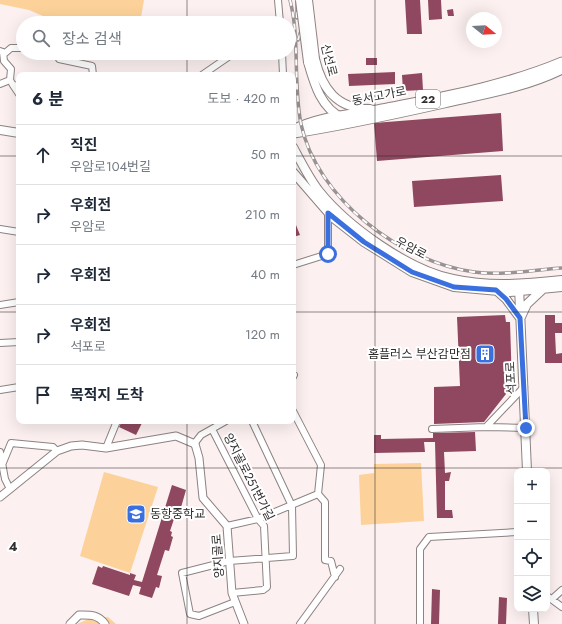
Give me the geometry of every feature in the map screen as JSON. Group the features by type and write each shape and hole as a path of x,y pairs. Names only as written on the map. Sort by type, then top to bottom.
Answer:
{"main road":[{"name":"신선로","path":"300,0 314,83 326,104 338,116 353,122"},
{"name":"신선로","path":"308,0 311,60 324,87 339,100 362,109 381,109"},
{"name":"동서고가로","path":"296,130 311,122 381,109 528,76 562,62"},
{"name":"동서고가로","path":"296,132 353,122 478,95 530,82 562,69"},
{"path":"0,130 16,133"},
{"name":"우암로","path":"296,153 308,175 335,209 365,235 414,265 452,279 519,288 543,289 562,287"},
{"name":"우암로","path":"296,176 328,213 364,242 412,272 454,287 496,290 519,288 562,280"},
{"path":"296,180 301,184"},
{"name":"석포로","path":"519,288 527,468"},
{"path":"496,290 506,299 520,318 527,304 543,289"},
{"path":"533,612 534,624"}],"street":[{"path":"278,0 279,16"},
{"path":"0,84 14,83 11,69 2,61 2,52 11,48 16,48"},
{"path":"64,60 92,66 93,72"},
{"path":"206,72 224,60"},
{"path":"282,60 283,72"},
{"path":"296,264 328,254 328,213"},
{"path":"3,230 16,232"},
{"path":"0,305 16,302"},
{"path":"0,343 16,342"},
{"path":"486,427 524,387"},
{"path":"0,390 16,388"},
{"path":"296,417 321,465 318,494 325,502 325,560 331,561 334,577"},
{"path":"106,448 116,424"},
{"path":"0,497 57,451 70,446 82,445 106,448 176,436 194,444 200,435 221,424"},
{"path":"235,602 199,616 190,614 182,572 229,562 266,560 293,556 292,506 253,424"},
{"path":"432,429 486,427 526,428"},
{"name":"양지골로251번가길","path":"212,429 258,519 264,526 267,587 263,590 232,593"},
{"path":"2,465 11,443 53,447 57,451"},
{"name":"양지골로","path":"194,444 199,458 204,498 227,526 232,593 244,624"},
{"path":"0,452 5,479 10,489"},
{"path":"227,526 258,519 318,494"},
{"path":"420,624 420,549 429,537 514,532"},
{"path":"300,624 340,569"},
{"path":"562,590 550,598 562,607"},
{"path":"70,624 79,615 93,615 101,618 105,624"}],"shaded area":[{"path":"0,0 144,0 141,16 43,16 29,10 0,4"},
{"path":"421,463 424,521 361,525 359,475 374,473 374,464"},
{"path":"104,472 158,487 130,573 80,556"},
{"path":"108,617 116,624 77,624 91,618"}],"building":[{"path":"405,0 420,0 422,34 407,34"},
{"path":"428,0 441,0 442,19 429,20"},
{"path":"453,9 454,16 448,16 447,10"},
{"path":"366,58 377,58 377,65 366,65"},
{"path":"395,72 395,84 349,86 348,74"},
{"path":"422,73 423,90 403,91 402,75"},
{"path":"501,113 503,151 377,161 374,123"},
{"path":"501,175 503,201 414,207 412,181"},
{"path":"296,225 300,235 296,236"},
{"name":"홈플러스 부산감만점","path":"505,315 506,322 510,322 512,386 506,386 506,394 484,422 434,424 434,387 460,386 457,317"},
{"path":"545,315 555,315 555,323 562,323 562,333 555,333 556,354 562,353 562,363 545,363"},
{"path":"120,424 142,424 136,435 119,427"},
{"path":"475,432 476,451 444,452 445,473 451,472 449,481 445,481 445,510 452,510 453,518 437,518 435,442 424,442 425,452 374,453 374,435 381,435 381,439 433,438 433,433"},
{"path":"172,485 186,490 180,511 177,510 170,531 172,532 171,536 173,537 169,551 165,550 157,575 162,576 159,588 156,587 152,598 139,594 141,587 133,585 129,596 92,584 98,566 102,568 103,566 130,575 130,573 136,575 134,580 142,582"},
{"path":"432,589 440,590 439,624 431,624"},
{"path":"499,597 507,598 506,624 498,624"}],"railway":[{"path":"290,0 293,16"},
{"path":"297,0 297,18"},
{"path":"298,40 311,0"},
{"path":"296,45 297,93 299,109 301,124 310,151 325,177 344,201 366,222 391,241 418,255 446,266 485,273 562,268"}],"place":[{"name":"홈플러스 부산감만점","path":"485,354"},
{"name":"동항중학교","path":"136,514"}],"route":[{"path":"328,254 328,213 364,242 412,272 454,287 496,290 506,299 520,318 526,428"}]}
